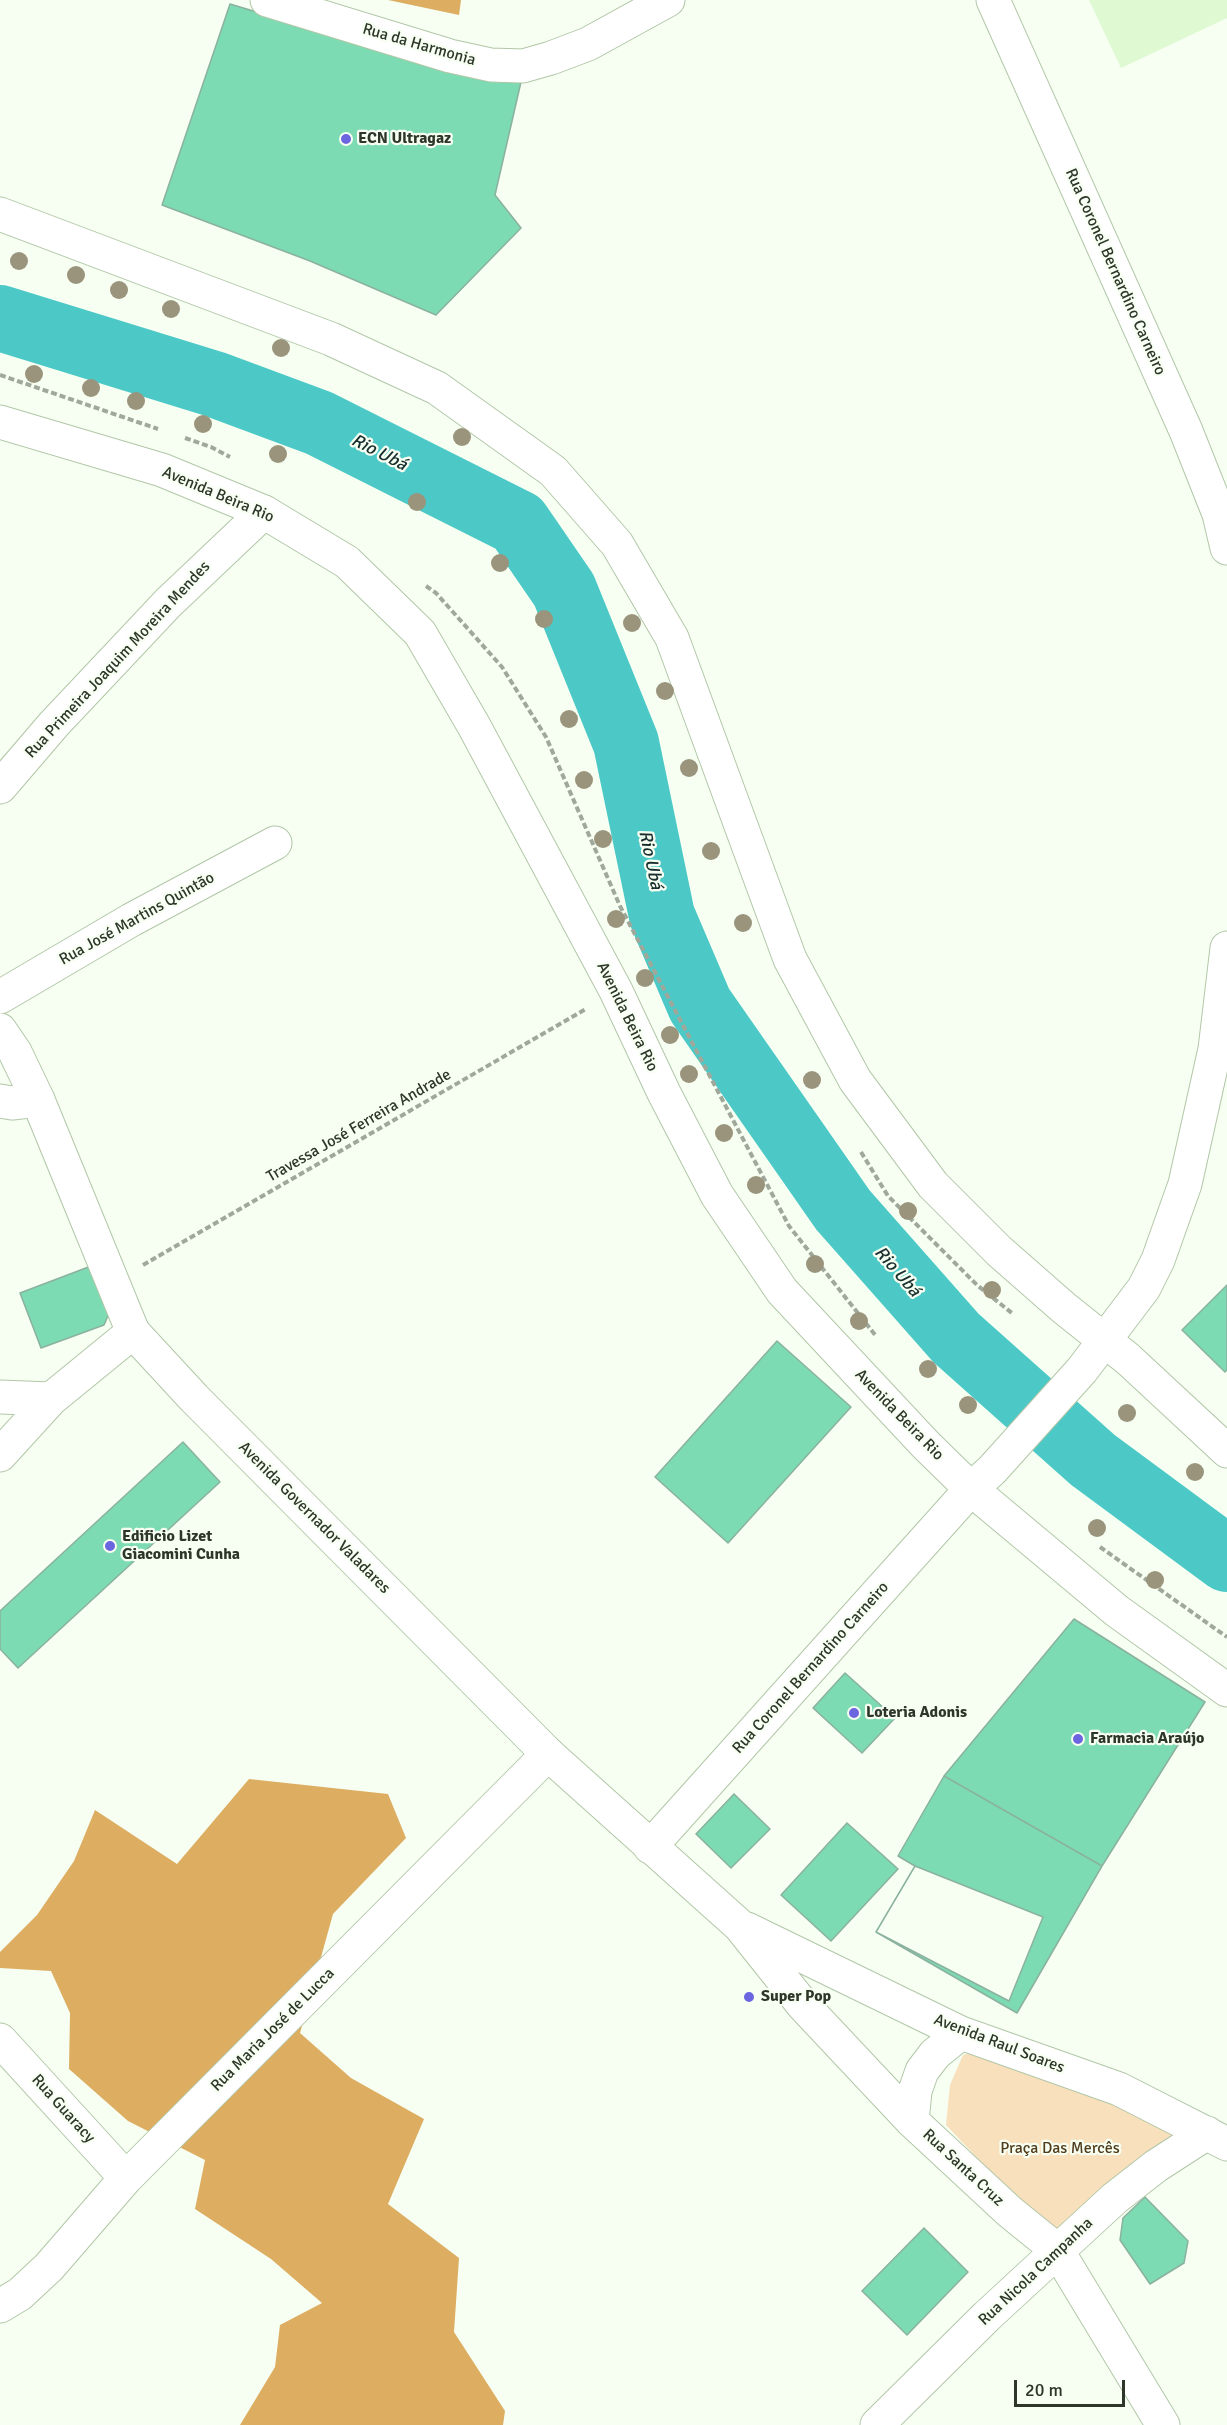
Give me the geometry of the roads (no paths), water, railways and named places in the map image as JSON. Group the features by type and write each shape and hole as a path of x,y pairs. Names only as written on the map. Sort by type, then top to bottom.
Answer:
{"street":[{"name":"Rua da Harmonia","path":"267,0 450,56 491,64 523,66 588,44 668,0"},
{"name":"Rua Coronel Bernardino Carneiro","path":"993,0 1186,431 1219,514 1227,548"},
{"path":"0,214 331,339 437,388 553,471 617,544 672,638 790,959 855,1080 933,1185 999,1251 1128,1359 1227,1451"},
{"name":"Avenida Beira Rio","path":"0,422 162,470 264,512 347,562 420,633 474,726 616,991 664,1093 717,1195 782,1290 971,1489 1117,1611 1227,1690"},
{"name":"Rua Primeira Joaquim Moreira Mendes","path":"0,787 54,724 168,603 264,512"},
{"name":"Rua José Martins Quintão","path":"0,998 131,920 275,843"},
{"path":"1106,1341 1144,1288 1158,1260 1185,1184 1221,1050 1227,948"},
{"name":"Avenida Governador Valadares","path":"0,1030 15,1052 38,1100 133,1332 194,1398 548,1754 740,1926"},
{"path":"0,1101 12,1103 38,1100"},
{"path":"0,1455 51,1399 133,1332"},
{"name":"Rua Coronel Bernardino Carneiro","path":"650,1847 1106,1341"},
{"path":"0,1397 51,1399"},
{"name":"Rua Maria José de Lucca","path":"0,2306 20,2294 49,2267 126,2178 548,1754"},
{"name":"Avenida Raul Soares","path":"740,1926 961,2032 1119,2089 1217,2138"},
{"name":"Rua Santa Cruz","path":"740,1926 803,2005 912,2121 1010,2212 1057,2250 1164,2425"},
{"path":"912,2121 915,2091 922,2071 935,2054 961,2032"},
{"name":"Rua Guaracy","path":"0,2040 126,2178"},
{"name":"Rua Nicola Campanha","path":"877,2425 1057,2250 1155,2166 1217,2138"}],"waterway":[{"name":"Rio Ubá","path":"0,318 214,384 319,423 518,523 564,590 626,743 662,916 700,1005 843,1210 956,1338 1093,1460 1227,1559"}],"place":[{"name":"ECN Ultragaz","path":"346,139"},
{"name":"Edificio Lizet Giacomini Cunha","path":"110,1546"},
{"name":"Loteria Adonis","path":"854,1713"},
{"name":"Farmacia Araújo","path":"1078,1739"},
{"name":"Super Pop","path":"749,1997"}],"park label":[{"name":"Praça Das Mercês","path":"1060,2149"}]}
